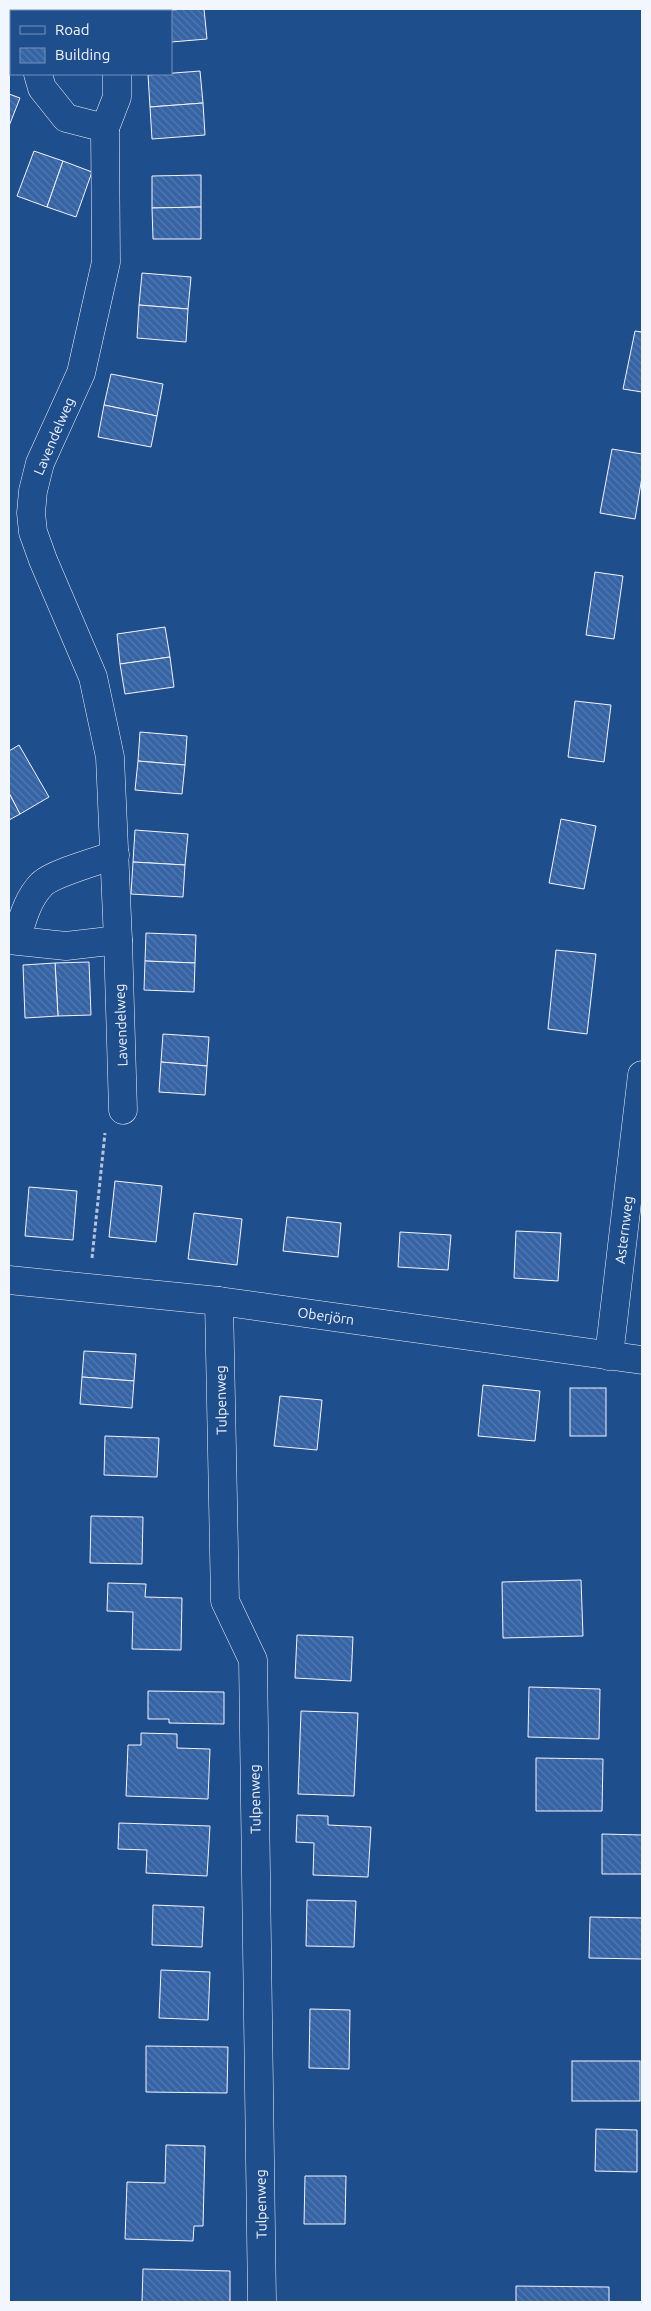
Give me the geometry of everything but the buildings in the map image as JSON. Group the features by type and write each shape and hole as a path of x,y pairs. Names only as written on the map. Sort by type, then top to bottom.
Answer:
{"street":[{"path":"38,75 42,88 66,118 105,128"},
{"name":"Lavendelweg","path":"117,75 117,97 105,128 106,262 81,373 40,464 33,491 31,513 33,532 43,560 93,677 110,757 123,1110"},
{"path":"115,855 73,868 43,884 24,911 13,940 66,946 118,940"},
{"name":"Asternweg","path":"609,1356 642,1075"},
{"name":"Oberjörn","path":"9,1280 89,1286 219,1302 642,1360"},
{"name":"Tulpenweg","path":"219,1302 225,1601 253,1660 262,2302"}],"path":[{"path":"89,1286 106,1119 123,1116 123,1110"}]}
